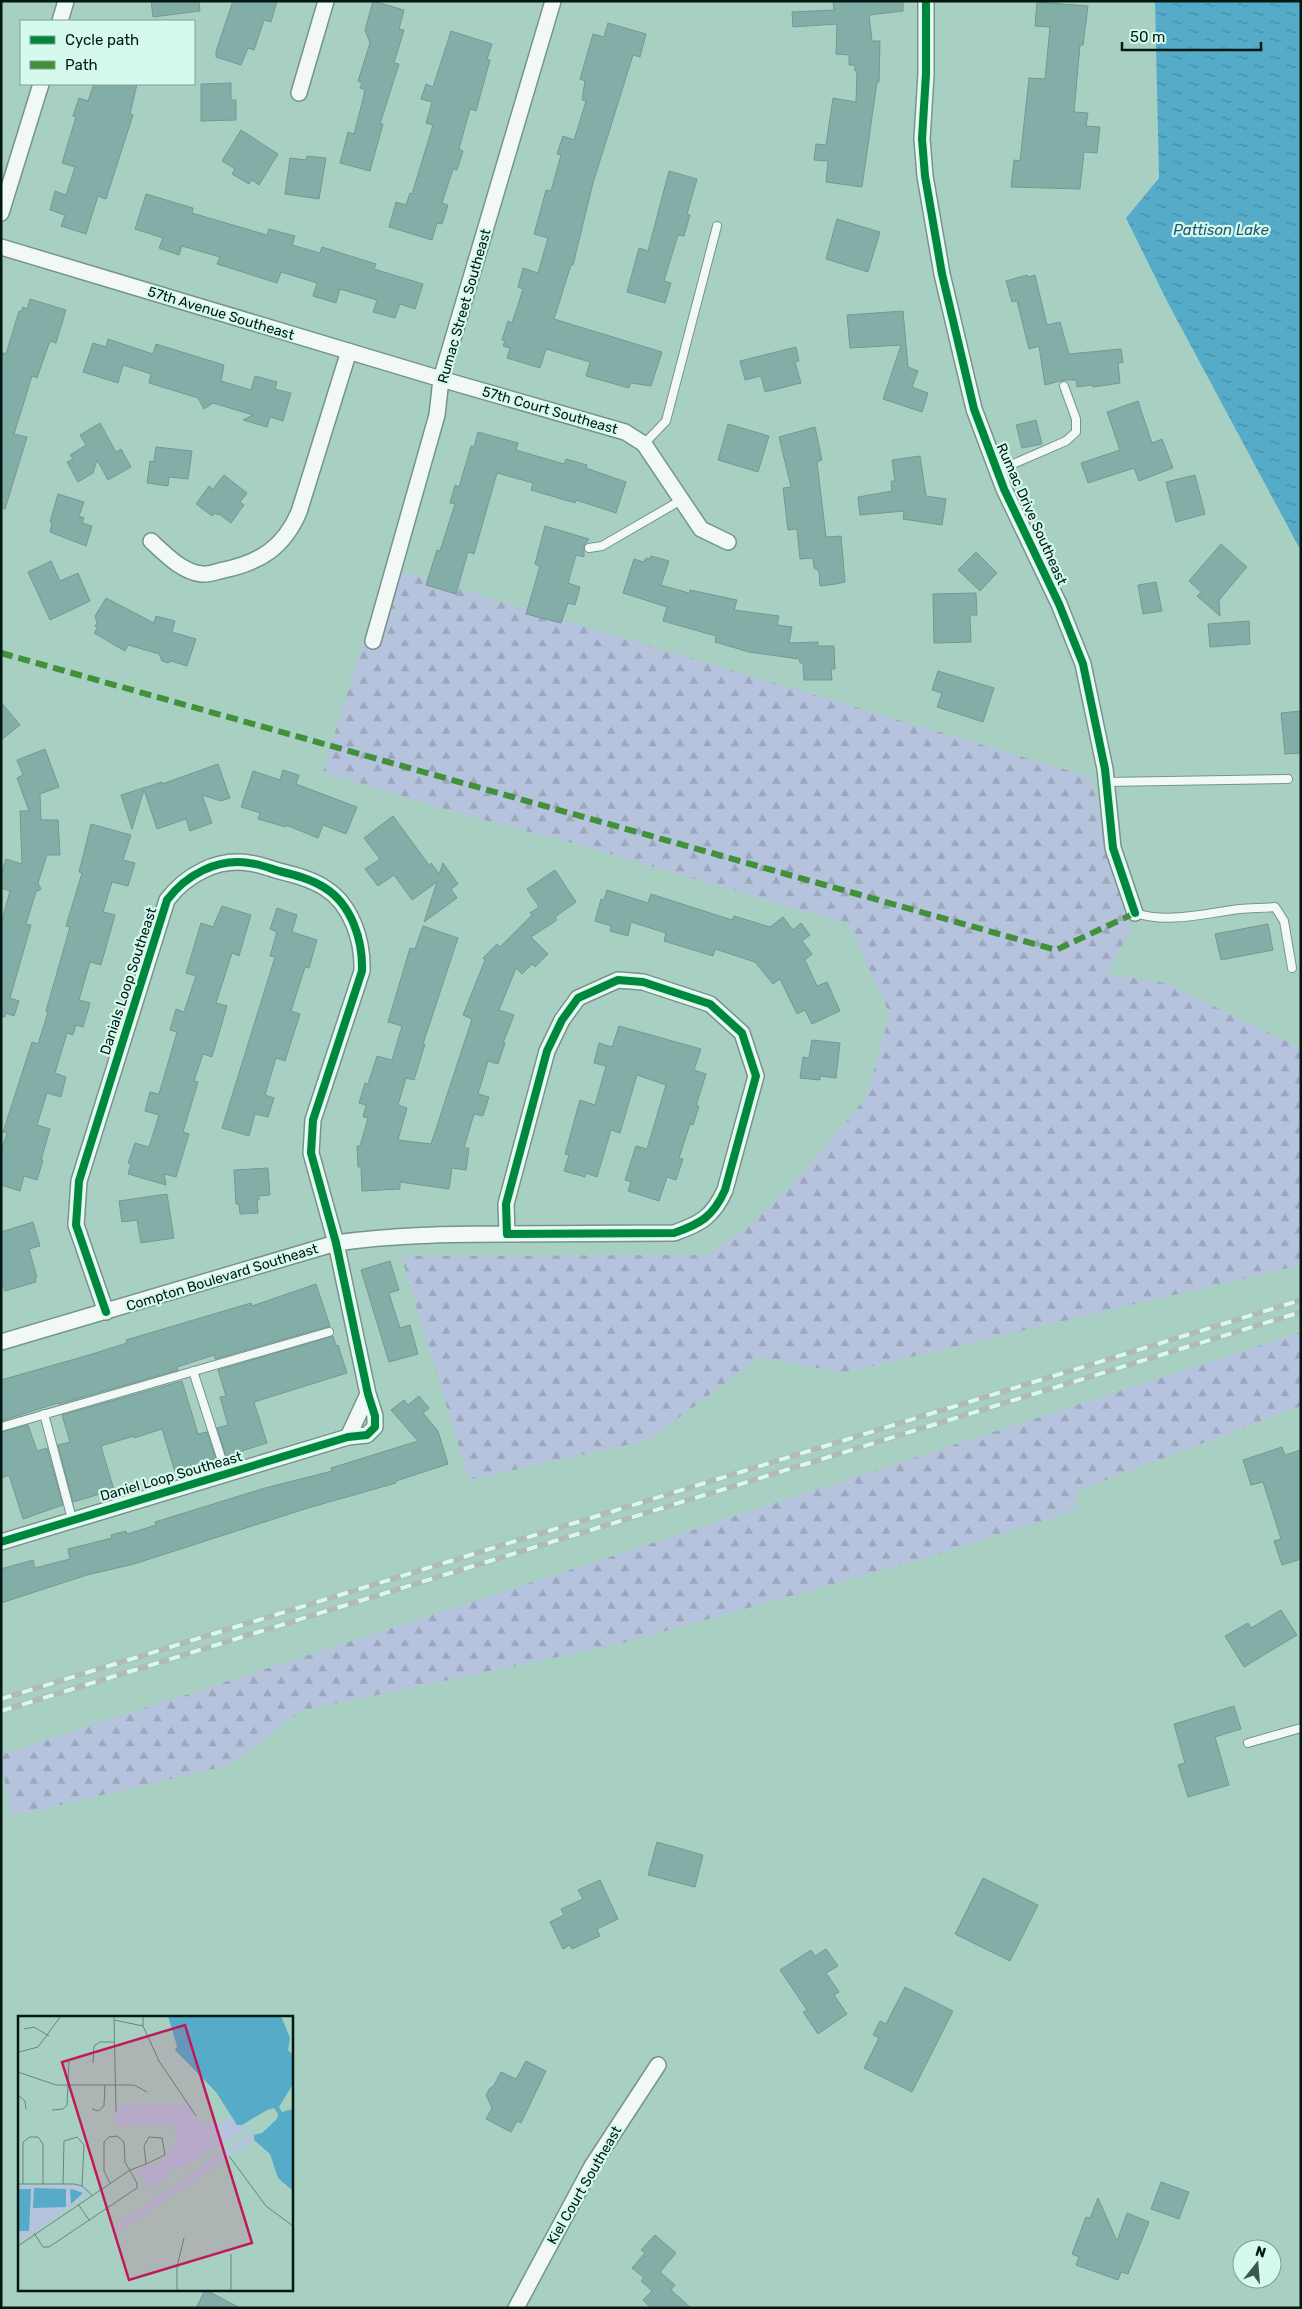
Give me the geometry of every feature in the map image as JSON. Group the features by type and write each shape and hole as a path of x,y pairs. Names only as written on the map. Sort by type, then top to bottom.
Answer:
{"street":[{"path":"60,20 66,1"},
{"path":"299,93 326,1"},
{"name":"Rumac Street Southeast","path":"373,641 437,415 441,380 553,1"},
{"name":"Rumac Drive Southeast","path":"926,1 926,74 922,139 924,176 942,274 974,409 997,471 1060,604 1083,664 1106,782 1112,848 1135,913"},
{"path":"1,213 41,85"},
{"name":"57th Avenue Southeast","path":"1,248 441,380"},
{"path":"151,541 183,568 202,575 233,568 261,557 279,546 293,526 299,512 349,351"},
{"name":"57th Court Southeast","path":"441,380 625,432 644,444 683,499 701,529 728,542"},
{"name":"Danials Loop Southeast","path":"106,1312 76,1224 79,1181 167,900 178,886 193,875 229,862 250,863 309,879 326,888 343,904 356,930 363,951 362,971 313,1120 311,1153 336,1243"},
{"name":"Compton Boulevard Southeast","path":"1,1342 336,1243 375,1237 430,1234 507,1234 674,1233 699,1224 718,1206 725,1190 756,1076 742,1033 710,1004 643,982 618,980 578,998 562,1020 547,1051 506,1204 507,1234"},
{"name":"Daniel Loop Southeast","path":"1,1542 348,1437 367,1435 375,1427 375,1416 368,1394 336,1243"},
{"name":"Kiel Court Southeast","path":"516,2308 592,2166 658,2065"}],"lane":[{"path":"644,444 666,421 717,226"},
{"path":"997,471 1066,442 1076,432 1076,419 1064,386"},
{"path":"589,548 602,546 683,499"},
{"path":"1106,782 1288,779"},
{"path":"1135,913 1149,917 1184,917 1241,909 1275,907 1284,921 1292,968"},
{"path":"1,1427 329,1332"},
{"path":"193,1371 226,1473"},
{"path":"44,1414 72,1519"},
{"path":"1248,1743 1301,1728"}],"green space":[{"path":"386,567 1090,777 1131,930 1106,974 1165,983 1301,1048 1301,1265 843,1373 760,1357 649,1440 469,1480 401,1256 707,1255 743,1231 791,1186 865,1099 890,1015 849,924 572,843 454,812 323,772"},
{"path":"1301,1332 1301,1406 1079,1490 1074,1511 916,1561 619,1644 301,1711 230,1765 13,1816 1,1765 1,1755"}],"water":[{"name":"Pattison Lake","path":"1155,1 1301,1 1301,551 1168,303 1126,218 1159,178"}],"building":[{"path":"151,1 199,1 200,11 153,17"},
{"path":"233,1 277,1 271,22 264,20 254,50 248,48 241,65 216,57 216,51"},
{"path":"373,1 404,10 399,29 404,30 394,63 399,64 380,124 383,124 370,171 340,163 348,132 354,134 365,90 360,88 362,83 358,81 370,43 365,30"},
{"path":"833,1 903,1 903,11 869,15 872,41 880,41 879,82 877,82 862,187 826,182 828,161 814,160 816,144 826,145 833,98 856,102 857,71 855,71 855,65 849,65 849,55 836,54 837,24 793,27 792,12 834,10"},
{"path":"1037,2 1088,6 1083,45 1080,45 1074,112 1088,113 1086,126 1100,127 1097,153 1084,152 1080,189 1011,187 1014,160 1020,161 1029,78 1045,79 1050,27 1035,26"},
{"path":"608,23 646,34 640,57 633,55 593,183 573,265 571,265 554,319 662,352 651,386 631,383 629,388 586,376 590,362 546,349 540,368 507,358 510,348 503,346 505,341 502,340 508,321 512,323 523,289 518,287 523,268 538,273 548,238 534,234 546,190 551,191 561,155 557,154 563,136 574,140 586,101 582,100 585,81 580,79 593,34 604,37"},
{"path":"451,31 492,44 487,59 490,60 476,111 470,109 459,149 463,151 457,170 453,169 442,203 448,205 442,224 437,223 432,240 389,227 396,202 406,205 410,193 412,194 433,125 426,123 432,102 421,99 426,84 433,87"},
{"path":"231,83 231,100 236,100 236,120 201,121 201,84"},
{"path":"94,85 137,85 130,114 133,115 106,199 98,196 86,234 61,226 65,215 50,210 55,191 66,195 75,167 62,163 76,117 73,116 79,98 88,101"},
{"path":"241,130 278,154 259,185 252,180 249,184 232,174 235,169 222,161"},
{"path":"307,156 326,158 319,199 285,194 290,158 306,160"},
{"path":"669,171 697,179 687,214 690,215 684,236 678,235 664,281 671,283 665,303 627,292 639,248 648,251"},
{"path":"146,194 193,208 192,213 267,235 269,229 295,236 292,245 320,253 322,247 376,264 374,269 423,284 415,309 400,304 395,318 373,312 377,300 340,289 336,303 313,296 317,283 281,272 277,283 217,264 220,257 182,246 179,255 159,248 163,238 135,229"},
{"path":"837,219 880,232 868,272 826,259"},
{"path":"1027,275 1028,277 1035,275 1047,325 1060,322 1069,354 1121,349 1123,362 1118,363 1120,383 1077,387 1076,380 1064,380 1045,385 1039,346 1029,349 1017,301 1012,302 1006,281"},
{"path":"30,299 66,310 56,343 50,341 37,378 32,376 14,434 27,437 5,509 1,508 1,352 6,354 19,311 21,312 23,307 27,309"},
{"path":"903,311 908,367 918,371 912,387 928,393 922,412 883,399 901,345 850,348 847,315"},
{"path":"108,339 153,354 156,344 224,365 221,381 251,390 255,376 277,382 275,389 291,393 283,421 270,417 267,427 243,420 253,415 213,403 204,409 198,398 149,383 151,374 123,365 118,383 83,372 93,343 106,347"},
{"path":"796,347 799,361 795,362 801,383 765,392 761,376 745,380 740,361"},
{"path":"1138,401 1152,443 1162,439 1173,468 1139,481 1134,468 1088,483 1081,463 1120,450 1107,412"},
{"path":"1036,420 1042,444 1022,448 1016,425"},
{"path":"100,423 116,452 121,449 131,467 108,480 97,460 93,473 78,482 67,462 73,459 70,455 86,445 80,435"},
{"path":"728,424 769,436 758,472 718,460"},
{"path":"815,427 822,460 817,462 826,537 841,536 845,582 820,586 819,571 814,568 813,558 800,559 797,529 788,530 783,488 791,487 779,437"},
{"path":"478,432 518,443 516,450 564,464 566,459 587,465 586,468 626,482 616,513 576,500 575,503 531,490 533,483 497,473 474,554 468,552 456,594 426,585 437,550 440,551 455,504 450,503 455,485 459,487 471,446 474,447"},
{"path":"156,447 192,451 188,479 169,477 168,486 147,483 150,461 154,462"},
{"path":"920,456 926,496 946,499 942,525 903,519 904,511 860,515 858,497 892,491 891,481 895,481 892,460"},
{"path":"224,475 247,493 240,502 244,505 231,523 219,514 215,513 212,516 196,504 209,486 213,489"},
{"path":"1195,475 1205,514 1176,522 1166,482"},
{"path":"58,494 84,502 79,516 84,518 82,523 92,526 86,546 50,532 52,523 50,522"},
{"path":"545,526 589,539 584,546 584,557 576,555 568,583 580,587 575,605 568,603 561,623 526,614 540,566 535,564"},
{"path":"1221,544 1247,567 1219,600 1220,616 1197,596 1201,592 1189,581"},
{"path":"976,552 997,573 980,591 958,570"},
{"path":"651,556 669,561 661,585 689,593 690,590 737,600 734,610 779,616 777,625 792,627 789,643 818,642 818,646 834,646 835,669 831,669 832,680 804,680 803,663 800,663 799,659 749,652 715,642 716,636 663,621 667,607 623,593 634,559 644,562 646,558 650,559"},
{"path":"51,561 60,581 78,573 90,601 50,620 28,572"},
{"path":"1156,582 1162,611 1143,614 1138,585"},
{"path":"976,593 977,615 970,615 971,642 934,643 933,594"},
{"path":"106,598 154,623 156,616 175,621 172,632 196,639 187,666 171,661 168,663 162,661 159,654 128,645 125,651 94,633 97,628 95,626 97,623 95,616"},
{"path":"1249,621 1250,644 1210,647 1208,624"},
{"path":"938,671 994,688 983,722 937,707 942,693 932,690"},
{"path":"1,702 20,725 1,740"},
{"path":"1301,711 1301,753 1285,754 1281,713"},
{"path":"45,749 59,787 40,794 41,820 58,820 60,855 47,855 38,883 41,889 36,892 26,924 31,925 10,998 19,1001 14,1016 6,1013 5,1017 1,1016 1,924 10,891 1,888 1,874 6,859 22,864 20,811 29,811 17,778 23,775 17,760"},
{"path":"218,764 230,798 221,801 202,795 212,823 190,831 186,819 157,829 144,790 132,829 121,795 162,782 162,784"},
{"path":"283,770 299,775 296,784 357,807 346,834 323,825 318,838 286,825 286,827 258,819 260,813 241,807 253,771 280,780"},
{"path":"393,816 429,865 431,863 439,874 443,863 458,884 451,889 457,898 424,922 437,882 412,900 394,875 378,886 365,869 380,859 364,838"},
{"path":"91,824 131,835 123,860 135,863 128,886 112,882 103,912 115,915 101,965 90,962 79,1000 90,1003 83,1027 76,1025 73,1035 67,1033 55,1073 66,1077 61,1097 47,1093 37,1125 50,1129 41,1160 43,1160 37,1180 24,1176 20,1191 1,1185 1,1151 7,1133 3,1132 32,1042 38,1044 48,1012 46,1011 70,927 66,926 82,873 79,872"},
{"path":"555,870 576,902 555,917 557,920 531,937 548,954 535,967 532,964 522,974 516,968 499,1010 514,1015 503,1043 505,1043 498,1064 488,1061 478,1094 489,1097 483,1116 474,1114 464,1148 469,1148 466,1170 452,1168 449,1189 400,1182 400,1189 362,1191 361,1167 358,1167 357,1146 360,1146 368,1118 363,1117 366,1105 359,1103 365,1083 368,1084 377,1056 392,1060 402,1026 388,1022 410,948 415,949 423,926 458,938 423,1044 425,1044 414,1080 406,1078 398,1105 407,1108 398,1140 431,1144 472,1019 463,1015 485,960 483,958 497,944 500,947 532,915 530,913 539,907 527,889"},
{"path":"607,890 648,903 651,894 732,920 734,916 770,927 783,917 793,930 801,923 810,935 802,941 812,954 805,960 817,986 827,982 840,1011 812,1024 805,1010 797,1014 780,979 773,984 755,962 715,949 713,956 664,941 666,933 631,922 628,936 610,931 611,926 595,921 601,899 604,900"},
{"path":"222,906 251,915 239,956 232,953 216,1003 227,1006 212,1057 203,1054 194,1081 198,1082 183,1132 189,1134 176,1177 164,1174 166,1185 128,1174 131,1164 128,1163 135,1143 149,1147 159,1115 145,1111 150,1092 159,1094 177,1032 170,1030 176,1009 184,1012 196,976 186,973 201,923 213,927"},
{"path":"277,908 297,915 292,932 317,940 309,968 305,967 291,1011 300,1014 285,1061 276,1058 265,1095 274,1098 268,1117 255,1114 249,1136 222,1128 275,957 270,956 277,932 270,929"},
{"path":"1268,924 1273,950 1221,960 1215,934"},
{"path":"619,1026 701,1049 694,1070 706,1074 696,1106 699,1106 693,1125 690,1124 679,1158 683,1159 676,1180 667,1177 659,1201 628,1191 631,1182 625,1180 636,1146 647,1149 666,1085 637,1075 620,1133 611,1130 597,1177 586,1173 585,1177 564,1171 569,1155 565,1154 580,1100 595,1105 606,1066 594,1063 599,1043 612,1047"},
{"path":"812,1040 840,1043 836,1078 820,1076 820,1080 800,1078 803,1057 809,1058"},
{"path":"268,1168 270,1195 259,1196 259,1200 257,1200 258,1213 240,1214 239,1204 236,1204 234,1170"},
{"path":"167,1194 174,1238 141,1243 137,1220 122,1222 119,1201"},
{"path":"33,1222 40,1246 29,1249 37,1277 35,1278 36,1282 5,1291 1,1280 1,1232"},
{"path":"390,1261 399,1290 389,1293 391,1300 400,1328 410,1325 418,1354 389,1362 361,1270"},
{"path":"316,1284 330,1326 215,1359 214,1355 177,1367 178,1370 58,1403 1,1421 1,1380 89,1355 127,1343 126,1340 251,1303 252,1306"},
{"path":"333,1336 347,1373 254,1402 267,1443 226,1456 217,1428 228,1425 220,1397 226,1396 218,1370"},
{"path":"182,1381 198,1434 207,1432 216,1459 175,1472 162,1429 134,1438 134,1436 101,1446 114,1490 73,1502 58,1445 70,1442 62,1415"},
{"path":"419,1396 429,1408 423,1413 438,1431 448,1464 396,1481 396,1483 308,1508 134,1564 87,1575 1,1603 1,1569 33,1560 35,1568 70,1559 68,1549 112,1538 111,1535 126,1531 127,1534 156,1525 155,1522 265,1488 332,1471 331,1468 418,1441 391,1410 404,1400 408,1405"},
{"path":"28,1425 37,1451 47,1448 63,1505 23,1519 9,1475 1,1478 1,1432"},
{"path":"1282,1447 1285,1455 1301,1450 1301,1559 1282,1565 1274,1541 1281,1539 1263,1482 1251,1485 1243,1460"},
{"path":"1281,1610 1297,1635 1244,1667 1225,1636 1248,1623 1251,1628"},
{"path":"1234,1706 1241,1729 1215,1737 1229,1785 1188,1797 1178,1765 1185,1763 1174,1724"},
{"path":"657,1842 703,1855 695,1887 648,1875"},
{"path":"983,1878 1038,1905 1010,1961 955,1934"},
{"path":"600,1880 618,1919 597,1929 600,1936 572,1949 570,1945 563,1949 550,1922 564,1915 561,1909 583,1899 578,1890"},
{"path":"826,1949 838,1966 826,1973 839,1992 834,1995 847,2014 818,2034 803,2012 807,2010 780,1970 811,1950 815,1956"},
{"path":"905,1987 953,2011 912,2092 864,2068 879,2038 873,2035 880,2021 886,2024"},
{"path":"526,2061 546,2071 521,2123 517,2121 511,2132 486,2119 492,2108 486,2095 501,2072 516,2079"},
{"path":"1161,2182 1189,2192 1179,2219 1151,2209"},
{"path":"1098,2198 1117,2241 1127,2213 1149,2222 1128,2274 1121,2272 1118,2280 1076,2265 1079,2257 1072,2254 1086,2217 1090,2218"},
{"path":"655,2235 676,2253 660,2272 675,2285 671,2290 691,2308 651,2308 643,2300 652,2291 641,2281 644,2278 632,2268 645,2253 641,2250"},
{"path":"204,2292 210,2292 240,2308 196,2308"}],"railway":[{"path":"1,1699 1301,1300"},
{"path":"1,1711 1301,1312"}],"marked path":[{"path":"1,653 1056,950 1135,913"}],"cycle path":[{"path":"926,1 926,74 922,139 925,176 942,274 974,409 1004,489 1059,604 1083,664 1105,769 1113,848 1135,913"},
{"path":"1,1542 348,1437 367,1435 375,1427 375,1416 368,1394 336,1243 311,1153 313,1120 362,971 362,960 358,936 349,914 334,895 314,882 256,864 225,863 203,870 193,876 183,883 167,900 79,1181 76,1225 106,1312"},
{"path":"618,980 643,982 710,1004 742,1033 756,1076 725,1190 716,1207 705,1218 674,1233 507,1234 506,1204 547,1051 562,1020 578,998 618,980"}]}
